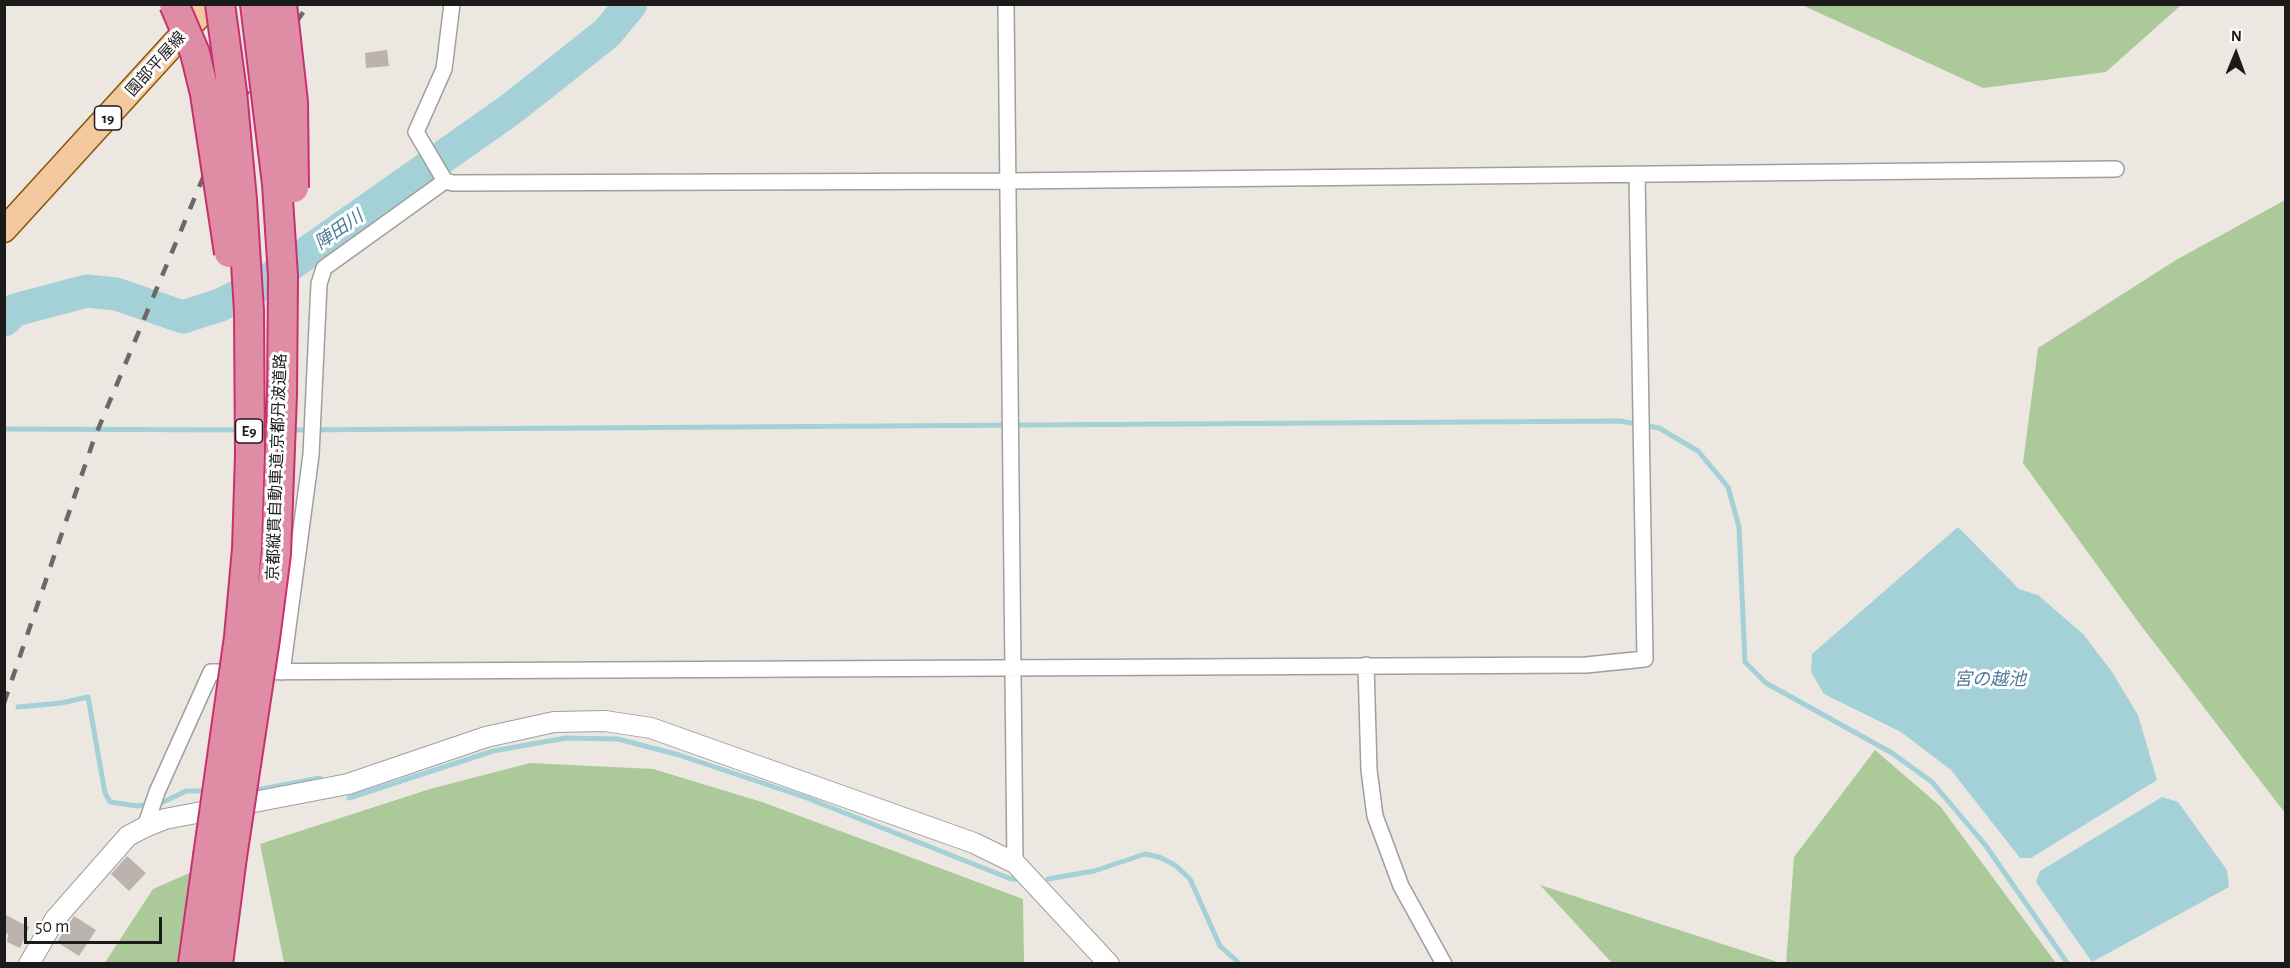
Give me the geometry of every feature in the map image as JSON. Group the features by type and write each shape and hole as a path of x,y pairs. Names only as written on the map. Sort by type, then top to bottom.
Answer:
{"highway":[{"path":"174,4 195,53 205,94 232,275 250,455"},
{"name":"京都縦貫自動車道;京都丹波道路","path":"218,963 220,856 248,549 250,455 249,310 242,200 232,92 220,4"},
{"name":"京都縦貫自動車道;京都丹波道路","path":"194,963 220,856 266,639 276,554 283,276 274,151 255,4"},
{"path":"276,554 296,397 298,278 293,102 282,4"}],"main road":[{"name":"園部平屋線","path":"4,230 210,4"}],"street":[{"path":"452,4 444,69 416,132 443,176 465,183 1008,181 2116,169"},
{"path":"1006,4 1015,863"},
{"path":"146,822 211,672 1366,664 1586,665 1645,659 1637,174"},
{"path":"282,672 312,442 319,284 324,268 443,176"},
{"path":"1366,664 1369,770 1375,816 1401,886 1444,963"},
{"path":"29,963 55,919 128,836 146,822 348,784 486,737 554,722 605,721 661,732 974,843 1015,863 1109,963"}],"green space":[{"path":"1802,5 2181,5 2106,72 1983,88"},
{"path":"2285,200 2285,813 2139,623 2023,463 2038,348 2176,260"},
{"path":"1875,750 1940,806 2056,963 1786,963 1794,857"},
{"path":"530,763 653,769 762,802 1023,899 1024,963 284,963 260,844 430,789"},
{"path":"192,872 179,963 104,964 153,889"},
{"path":"1540,885 1781,963 1612,963"}],"water":[{"name":"宮の越池","path":"1958,527 2019,589 2038,595 2084,635 2112,672 2138,715 2157,780 2031,858 2020,858 1951,770 1901,732 1824,694 1811,672 1812,654"},
{"path":"2162,797 2178,802 2227,870 2229,887 2092,962 2036,882 2040,871"}],"building":[{"path":"387,50 389,66 366,68 365,53"},
{"path":"127,856 146,873 129,891 111,874"},
{"path":"4,914 29,927 20,948 7,942 8,934 4,933"},
{"path":"74,916 96,930 79,956 57,942"}],"waterway":[{"name":"陣田川","path":"4,320 15,310 87,291 116,294 183,317 220,305 264,283 511,109 607,33 631,4"},
{"path":"290,430 1620,421 1659,428 1698,451 1728,487 1739,527 1745,662 1766,683 1892,753 1932,782 1986,846 2068,964"},
{"path":"4,429 241,430"},
{"path":"18,707 61,703 88,697 105,793 110,802 137,806 161,803 186,791 208,791"},
{"path":"349,798 493,751 566,738 618,739 679,755 807,798 1011,879 1018,879"},
{"path":"251,791 320,778"},
{"path":"1048,879 1094,871 1145,854 1159,857 1175,865 1190,879 1220,946 1240,964"}],"railway":[{"path":"4,703 94,439 215,149 249,89 309,4"}]}
